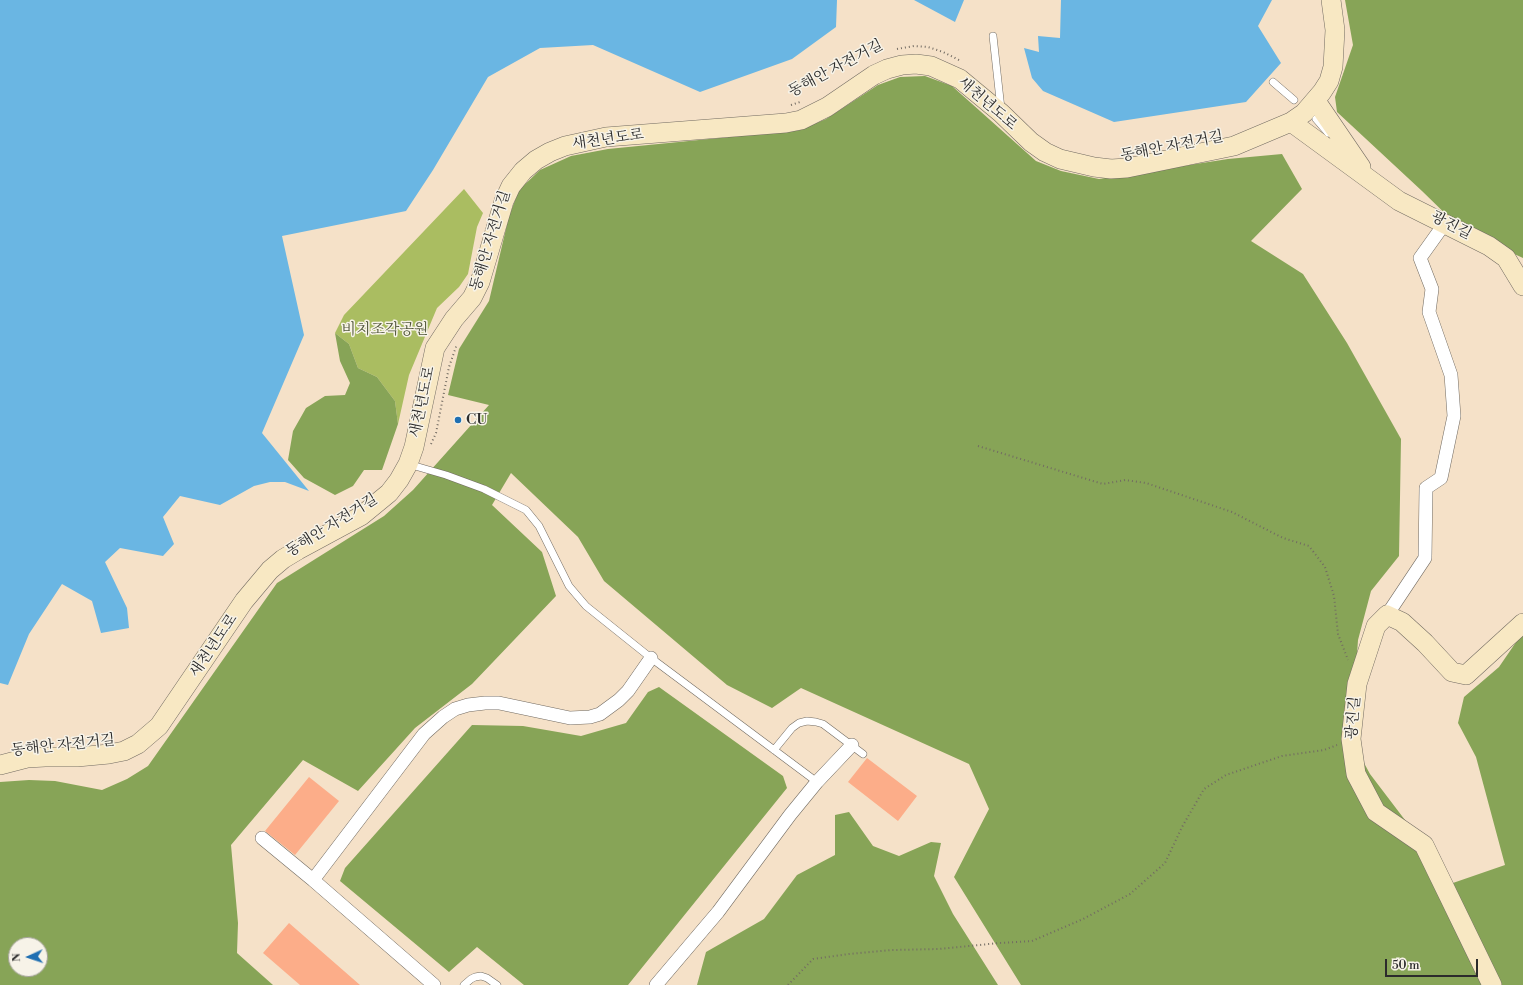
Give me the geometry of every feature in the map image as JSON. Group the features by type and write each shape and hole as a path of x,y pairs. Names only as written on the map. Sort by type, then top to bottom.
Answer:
{"street":[{"name":"새천년도로","path":"0,765 27,758 45,756 76,758 109,754 124,751 138,744 159,726 244,601 270,570 293,553 361,516 389,493 399,480 408,464 417,435 435,348 454,319 472,298 480,282 504,201 511,186 523,171 536,160 550,152 572,144 606,137 786,123 801,120 827,108 874,75 902,65 916,64 931,66 960,78 1001,113 1031,142 1045,152 1060,159 1094,167 1111,169 1126,168 1234,146 1291,122 1304,113 1316,110 1329,81 1333,66 1336,30 1331,0"},
{"name":"광진길","path":"1316,110 1368,178"},
{"name":"광진길","path":"1291,122 1399,201 1489,246 1506,258 1523,286"},
{"path":"1445,223 1420,258 1432,289 1429,312 1451,375 1454,416 1441,478 1426,488 1425,558 1386,615 1402,622 1425,643 1452,672 1466,675 1523,623"},
{"name":"광진길","path":"1386,615 1376,626 1357,684 1351,739 1356,774 1376,812 1424,845 1492,985"},
{"path":"313,880 424,734 443,717 455,709 468,705 499,703 570,718 590,717 600,714 619,700 628,691 651,658"},
{"path":"656,985 718,912 790,815 817,782 852,745"},
{"path":"262,838 313,880 434,985"}],"lane":[{"path":"993,36 1001,113"},
{"path":"1273,82 1294,100"},
{"path":"408,464 484,488 526,510 539,526 569,586 586,606 651,658 817,782"},
{"path":"774,750 792,728 799,723 807,721 823,724 862,754"},
{"path":"464,985 471,979 481,976 487,978 496,985"}],"path":[{"name":"동해안 자전거길","path":"894,50 914,46 928,47 943,52 963,63"},
{"name":"동해안 자전거길","path":"786,107 803,100"},
{"path":"431,445 436,433 449,367 459,341"},
{"path":"978,446 1103,484 1125,480 1146,484 1232,512 1283,538 1309,546 1325,567 1334,596 1338,634 1349,662"},
{"path":"788,985 813,959 892,950 939,949 1032,941 1083,919 1130,894 1165,863 1182,827 1204,789 1226,776 1282,756 1324,750 1351,739"}],"green space":[{"path":"1345,0 1523,0 1523,258 1462,230 1337,112 1335,97 1353,45"},
{"path":"925,76 952,86 1036,161 1061,171 1099,179 1228,159 1282,154 1302,189 1251,241 1303,274 1347,343 1401,439 1399,556 1371,591 1358,640 1351,739 1370,774 1424,845 1450,884 1505,865 1476,757 1458,723 1464,697 1499,667 1523,632 1523,985 1021,985 954,877 989,809 969,764 801,688 772,708 727,685 604,581 578,537 511,473 492,505 542,552 556,596 472,684 415,728 358,791 303,760 231,845 238,923 237,953 273,985 0,985 0,782 29,780 55,781 102,790 127,779 148,766 277,583 384,516 413,490 489,405 448,395 459,349 489,301 509,216 519,190 540,170 571,156 608,149 800,130 826,119 878,85 900,77"},
{"name":"비치조각공원","path":"464,189 483,213 477,227 468,274 459,287 437,308 409,375 398,424 395,401 377,377 358,368 349,344 335,333 344,315"},
{"path":"335,333 349,344 358,368 377,377 395,401 398,424 382,470 364,470 353,486 335,495 304,478 288,460 293,431 306,408 325,396 345,395 350,383 340,361"},
{"path":"659,687 783,776 787,788 628,985 524,985 477,947 449,972 340,881 345,868 472,725 523,726 581,736 626,723 648,692"},
{"path":"849,812 873,846 899,856 931,842 941,843 934,876 953,914 998,985 697,985 706,952 764,919 797,875 835,855 835,815"}],"water":[{"path":"0,0 837,0 836,27 792,59 700,92 593,45 540,48 488,77 433,170 406,211 282,236 304,335 262,433 309,491 285,482 270,482 254,486 220,505 180,496 163,517 174,544 163,556 120,548 105,562 127,608 129,628 101,633 92,601 62,584 29,634 8,685 0,683"},
{"path":"914,0 964,0 955,22"},
{"path":"1061,0 1272,0 1258,26 1281,63 1246,102 1114,122 1043,91 1032,78 1024,48 1039,52 1038,36 1060,38"}],"building":[{"path":"867,758 917,796 898,821 848,782"},
{"path":"309,777 339,801 295,855 265,831"},
{"path":"289,923 360,985 300,985 263,953"}],"place":[{"name":"CU","path":"458,420"}]}
